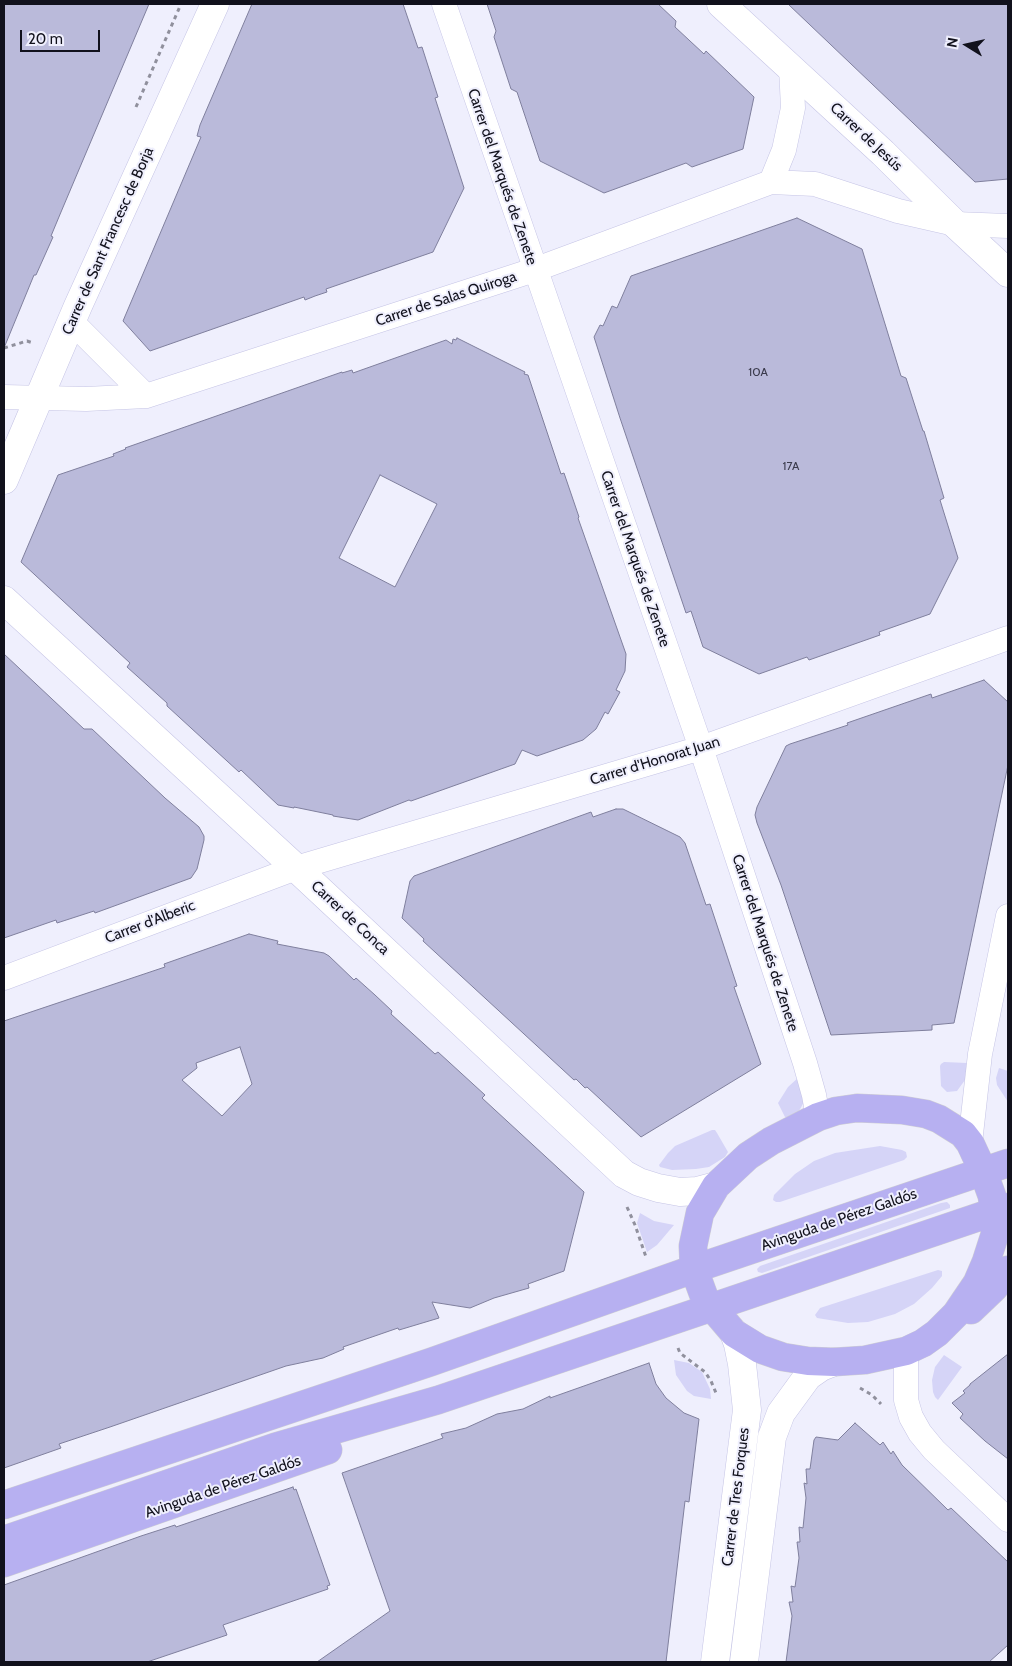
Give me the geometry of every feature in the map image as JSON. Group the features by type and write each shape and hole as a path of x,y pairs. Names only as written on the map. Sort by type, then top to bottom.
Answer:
{"main road":[{"name":"Carrer de Sant Francesc de Borja","path":"4,480 72,321 215,4"},
{"name":"Carrer de Jesús","path":"721,4 883,153 1008,273"},
{"name":"Carrer de Conca","path":"4,600 296,868 624,1174 639,1182 680,1192 697,1191 716,1186"},
{"path":"937,1333 956,1314 977,1283 986,1262 1001,1209 992,1196 970,1143 963,1134 939,1119 926,1114 902,1110 857,1108 818,1117 748,1156 716,1186 700,1213 693,1246 694,1269 705,1299 734,1333 760,1349 783,1357 808,1361 834,1362 865,1360 906,1351 923,1343 974,1308 994,1288 1008,1270"},
{"name":"Avinguda de Pérez Galdós","path":"4,1505 432,1362 694,1269 1008,1163"},
{"name":"Avinguda de Pérez Galdós","path":"4,1540 275,1447 438,1400 1001,1209"},
{"name":"Carrer de Tres Forques","path":"715,1662 747,1410 742,1364 734,1333"},
{"name":"Avinguda de Pérez Galdós","path":"4,1527 167,1470 270,1431 432,1362"},
{"name":"Carrer de Tres Forques","path":"744,1662 772,1437 781,1413 808,1376 821,1367 834,1362"},
{"name":"Avinguda de Pérez Galdós","path":"4,1563 340,1445 438,1400"}],"street":[{"name":"Carrer del Marqués de Zenete","path":"444,4 534,270 701,748 805,1063 818,1117"},
{"path":"771,182 784,150 793,108 791,67"},
{"name":"Carrer de Salas Quiroga","path":"4,397 38,399 146,396 534,270 771,182 815,184 898,210 955,224 1008,226"},
{"path":"72,321 146,396"},
{"name":"Carrer d'Honorat Juan","path":"296,868 701,748 1008,638"},
{"name":"Carrer d'Alberic","path":"4,978 296,868"},
{"path":"970,1143 980,1054 1008,916"},
{"path":"906,1351 906,1400 910,1417 934,1450 1008,1520"}],"path":[{"path":"4,348 27,341 33,343"},
{"path":"680,1353 705,1372 716,1393"}],"shaded area":[{"path":"944,1062 967,1063 965,1080 957,1091 947,1092 941,1086 940,1066"},
{"path":"999,1068 1008,1071 1008,1102 997,1085 996,1078"},
{"path":"799,1077 804,1102 799,1111 791,1118 785,1117 778,1103 788,1087"},
{"path":"715,1130 728,1152 725,1157 709,1167 696,1169 672,1170 660,1167 659,1165 675,1146"},
{"path":"880,1146 902,1150 906,1152 907,1157 904,1160 780,1202 773,1200 774,1195 795,1174 814,1161 835,1153"},
{"path":"947,1202 950,1208 762,1273 758,1272 757,1269 760,1266"},
{"path":"640,1213 654,1221 674,1225 657,1245 647,1252 637,1223"},
{"path":"938,1270 942,1271 942,1276 932,1288 914,1304 895,1314 868,1322 848,1323 817,1318 815,1315 820,1308"},
{"path":"944,1355 962,1367 938,1400 933,1392 932,1380 935,1367"},
{"path":"674,1360 689,1363 702,1372 710,1389 711,1399 694,1396 687,1391 676,1375"}],"building":[{"path":"4,4 149,4 51,236 53,237 36,275 34,275 4,348"},
{"path":"252,4 403,4 418,48 422,47 438,97 435,98 464,188 433,252 326,289 327,292 305,300 304,297 150,351 123,321 201,137 197,136 200,125"},
{"path":"487,4 658,4 676,21 675,27 704,54 706,51 754,97 743,149 692,167 686,163 604,193 540,161 517,92 511,89 494,37 496,31"},
{"path":"788,4 1008,4 1008,179 975,182"},
{"path":"797,218 862,249 901,376 906,378 924,431 944,498 940,500 958,558 930,614 879,632 880,635 809,660 807,657 759,674 703,647 691,611 686,613 594,337 600,325 603,326 612,306 617,308 631,276"},
{"path":"457,338 528,375 561,474 564,473 626,654 625,671 616,690 620,692 608,714 605,712 596,729 583,740 537,756 522,750 515,764 411,801 409,800 358,820 278,805 167,706 167,703 127,667 130,663 21,562 58,475 114,456 113,454 125,448 342,372 352,370 353,373 446,340 452,344 453,339 456,340","holes":["380,475 437,504 395,587 339,558"]},
{"path":"4,654 84,729 92,729 165,798 199,827 204,840 197,869 191,878 95,913 94,911 57,923 56,920 4,938"},
{"path":"984,680 1008,702 1008,765 954,1023 932,1025 932,1030 831,1035 781,885 757,823 755,815 757,807 786,746 931,694 932,698"},
{"path":"616,809 623,809 680,837 685,843 706,905 710,904 737,986 734,987 761,1064 641,1137 587,1087 585,1088 576,1079 574,1080 423,941 424,939 402,918 410,881 414,876 591,812 593,817"},
{"path":"249,934 278,941 277,944 324,953 329,956 354,980 356,978 375,995 392,1011 391,1014 435,1054 438,1052 485,1095 482,1098 584,1192 564,1271 528,1284 529,1288 494,1298 470,1308 432,1302 439,1318 399,1330 398,1328 343,1347 344,1349 323,1358 286,1366 59,1444 61,1448 4,1468 4,1021 165,967 164,964","holes":["240,1047 252,1084 222,1116 182,1080 197,1068 196,1063"]},
{"path":"1008,1354 1008,1459 960,1418 963,1414 952,1403 965,1393 963,1391 970,1384"},
{"path":"649,1363 656,1384 666,1398 684,1413 699,1419 689,1502 685,1501 666,1662 317,1662 390,1611 342,1473 443,1438 441,1434 466,1428 497,1414 523,1409 550,1396 550,1398"},
{"path":"855,1423 880,1445 883,1442 891,1454 893,1451 902,1465 948,1510 951,1508 1008,1562 1008,1645 989,1662 786,1662 792,1616 789,1602 793,1602 791,1586 795,1587 799,1558 797,1542 800,1542 799,1527 803,1528 806,1498 804,1483 807,1484 806,1469 810,1469 814,1440 816,1437 838,1440"},
{"path":"293,1487 294,1490 296,1489 330,1585 327,1586 328,1589 223,1625 227,1635 147,1662 4,1662 4,1585 141,1536 175,1525 176,1527"}]}
